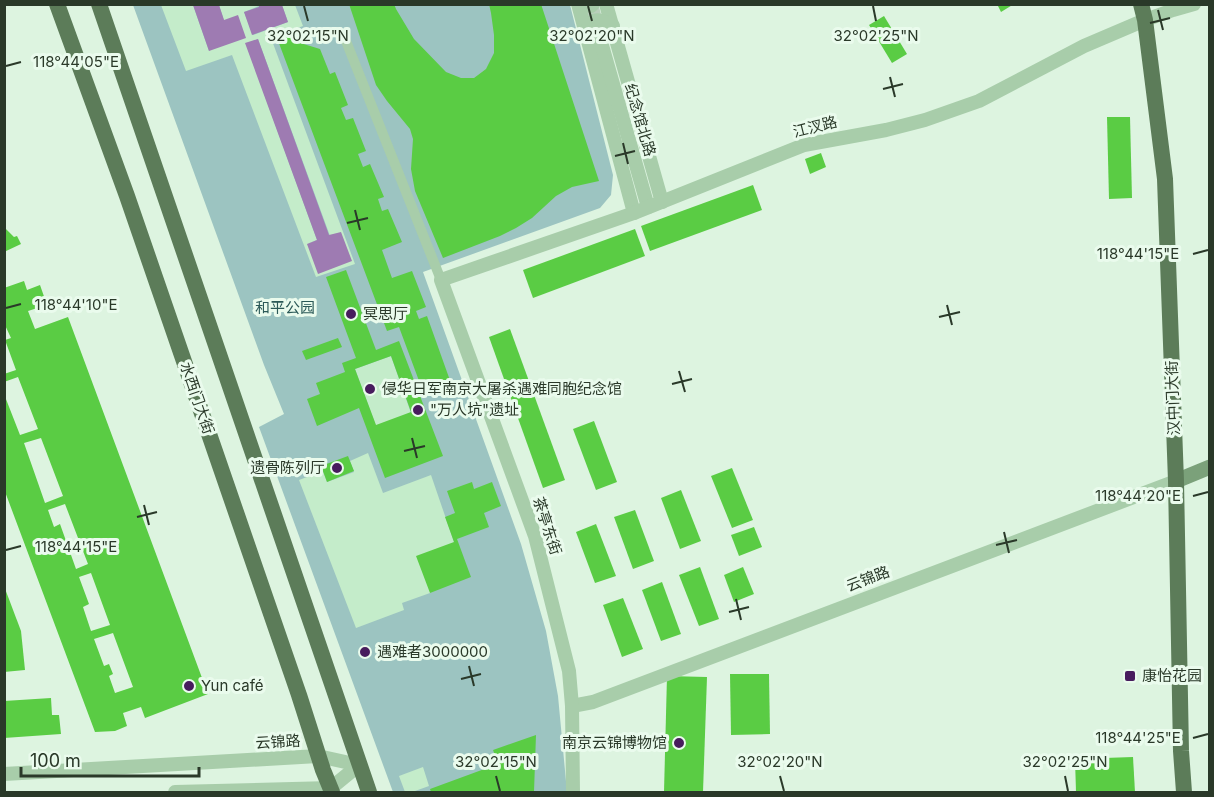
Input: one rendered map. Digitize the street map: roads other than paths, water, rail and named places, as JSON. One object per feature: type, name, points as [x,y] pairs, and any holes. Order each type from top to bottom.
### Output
[{"type":"main road","name":"水西门大街","points":[[57,4],[127,196],[331,790]]},
{"type":"main road","points":[[99,4],[369,792]]},
{"type":"main road","name":"汉中门大街","points":[[1143,12],[1165,179],[1184,792]]},
{"type":"main road","points":[[1176,481],[1209,467]]},
{"type":"street","points":[[593,4],[583,6],[580,4],[586,36],[634,213]]},
{"type":"street","points":[[606,4],[662,202]]},
{"type":"street","name":"江汊路","points":[[441,280],[634,213],[804,145],[886,130],[925,120],[979,101],[1143,12],[1194,4]]},
{"type":"street","points":[[586,36],[591,23],[597,20],[603,20],[613,26]]},
{"type":"street","points":[[344,36],[441,280]]},
{"type":"street","name":"纪念馆北路","points":[[601,42],[648,207]]},
{"type":"street","name":"茶亭东街","points":[[441,280],[536,536],[568,671],[572,706],[573,792]]},
{"type":"street","name":"云锦路","points":[[572,706],[593,702],[1176,481]]},
{"type":"street","name":"云锦路","points":[[4,774],[318,756],[359,765]]},
{"type":"street","points":[[175,792],[331,790],[359,765]]},
{"type":"tunnel","points":[[591,4],[601,42]]},
{"type":"place","name":"冥思厅","points":[[351,314]]},
{"type":"place","name":"侵华日军南京大屠杀遇难同胞纪念馆","points":[[370,389]]},
{"type":"place","name":"\"万人坑\"遗址","points":[[418,410]]},
{"type":"place","name":"遗骨陈列厅","points":[[337,468]]},
{"type":"place","name":"遇难者3000000","points":[[365,652]]},
{"type":"place","name":"康怡花园","points":[[1130,676]]},
{"type":"place","name":"Yun café","points":[[189,686]]},
{"type":"place","name":"南京云锦博物馆","points":[[679,743]]},
{"type":"park label","name":"和平公园","points":[[285,308]]}]
